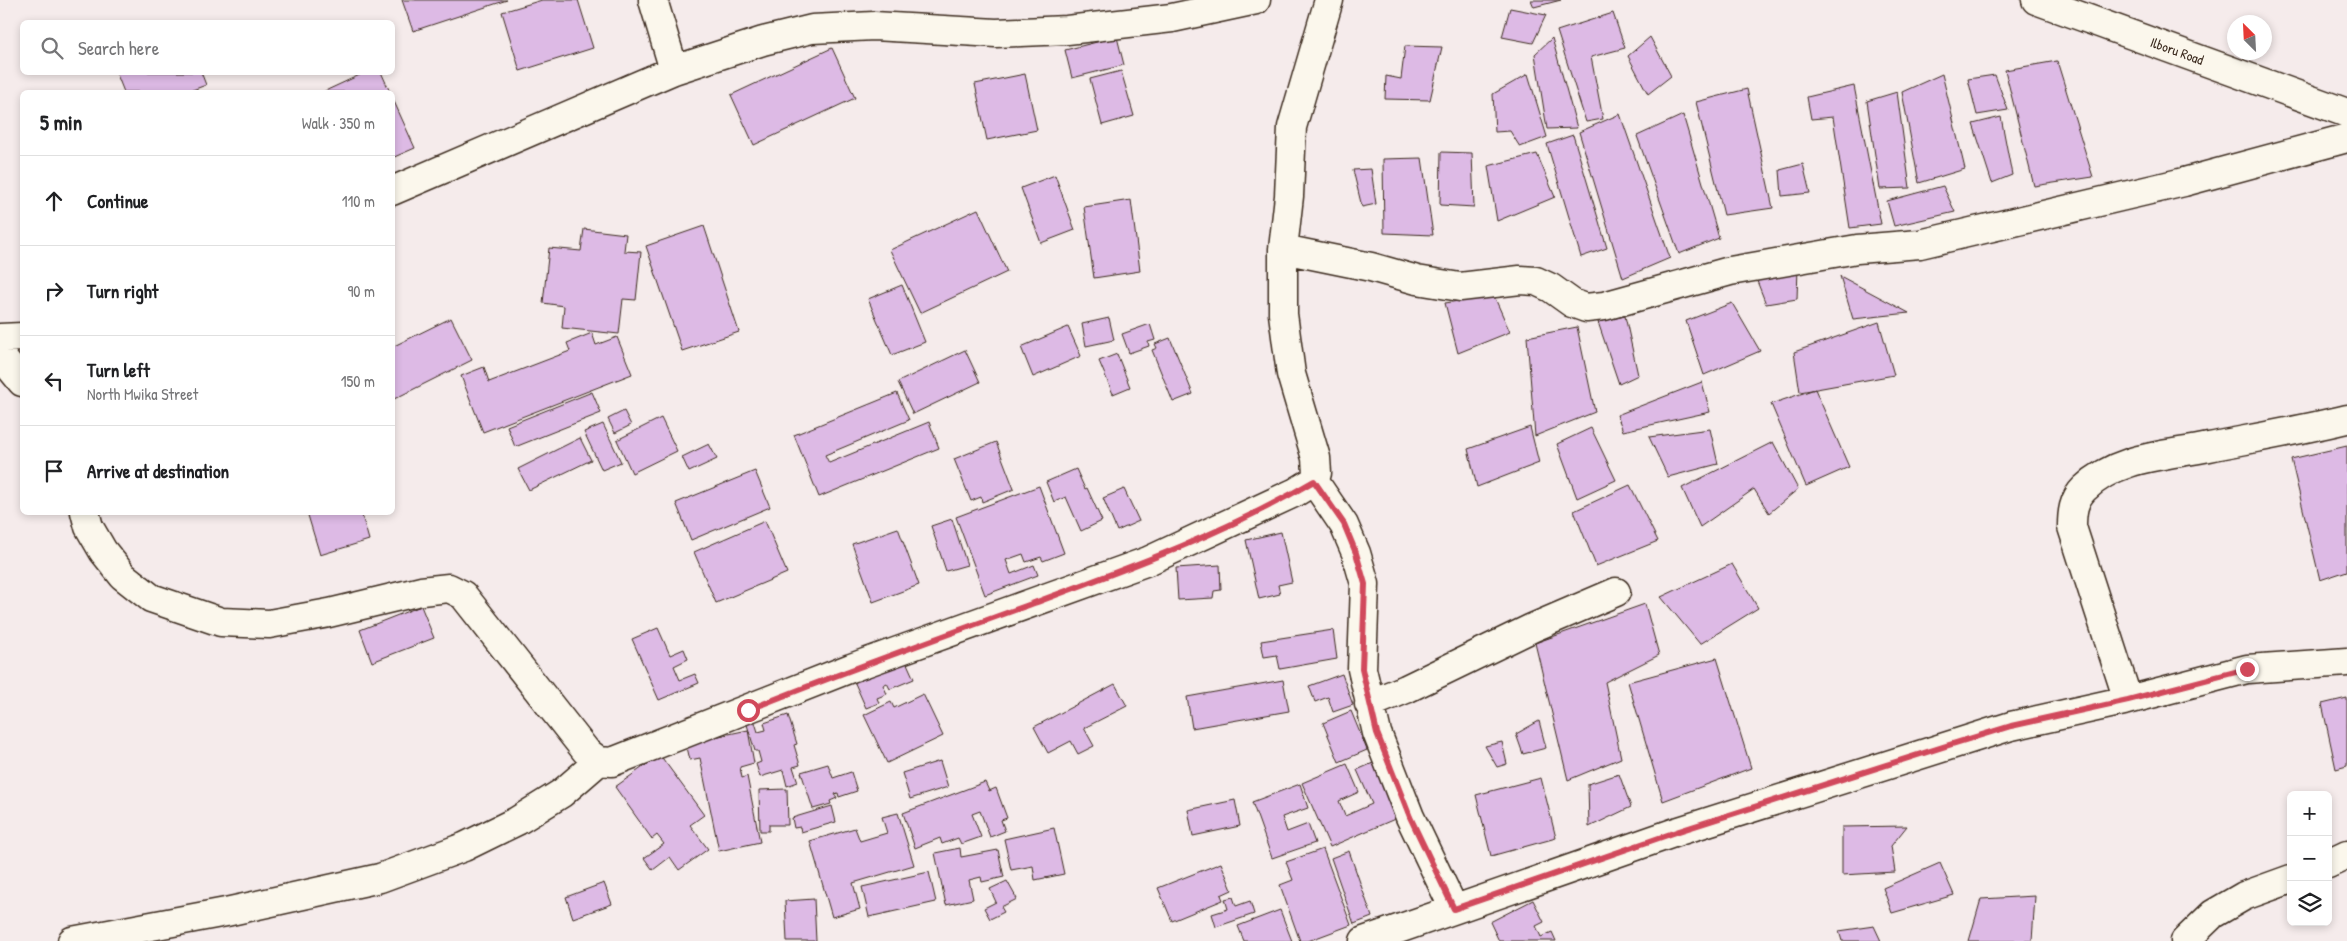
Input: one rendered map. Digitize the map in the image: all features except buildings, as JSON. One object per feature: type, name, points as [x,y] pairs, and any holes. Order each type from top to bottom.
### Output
[{"type":"street","points":[[653,0],[674,70]]},
{"type":"street","points":[[395,190],[674,70],[764,41],[812,29],[874,26],[996,33],[1067,30],[1172,18],[1256,0]]},
{"type":"street","points":[[86,515],[89,527],[103,551],[123,576],[151,598],[221,622],[269,624],[328,614],[421,590],[449,588],[463,595],[586,751],[600,761],[612,762],[851,668],[1148,561],[1255,512],[1314,481],[1317,473],[1316,458],[1291,374],[1283,314],[1283,249],[1289,196],[1292,127],[1329,0]]},
{"type":"street","name":"Ilboru Road","points":[[2036,0],[2347,113]]},
{"type":"street","points":[[1283,249],[1370,267],[1418,280],[1460,287],[1520,280],[1536,281],[1551,288],[1572,303],[1586,308],[1604,306],[1730,270],[1857,249],[1920,244],[2184,182],[2347,138]]},
{"type":"street","points":[[0,338],[20,337]]},
{"type":"street","points":[[0,355],[20,380]]},
{"type":"street","points":[[2128,700],[2072,528],[2073,506],[2083,490],[2098,477],[2139,460],[2165,453],[2203,448],[2347,419]]},
{"type":"street","points":[[1314,481],[1344,524],[1356,553],[1365,584],[1362,669],[1377,733],[1392,774],[1454,909]]},
{"type":"street","points":[[1369,704],[1406,689],[1532,628],[1616,592]]},
{"type":"street","points":[[1364,941],[1679,831],[1847,776],[2011,726],[2128,700],[2247,669],[2347,662]]},
{"type":"street","points":[[72,941],[226,912],[380,878],[464,847],[517,821],[562,792],[600,761]]},
{"type":"street","points":[[2332,862],[2347,855]]},
{"type":"street","points":[[2185,941],[2213,914],[2244,896],[2287,880]]},
{"type":"route","points":[[748,710],[851,668],[1148,561],[1255,512],[1314,481],[1344,524],[1356,553],[1365,584],[1362,669],[1377,733],[1410,817],[1454,909],[1679,831],[1847,776],[2011,726],[2128,700],[2247,669]]}]
